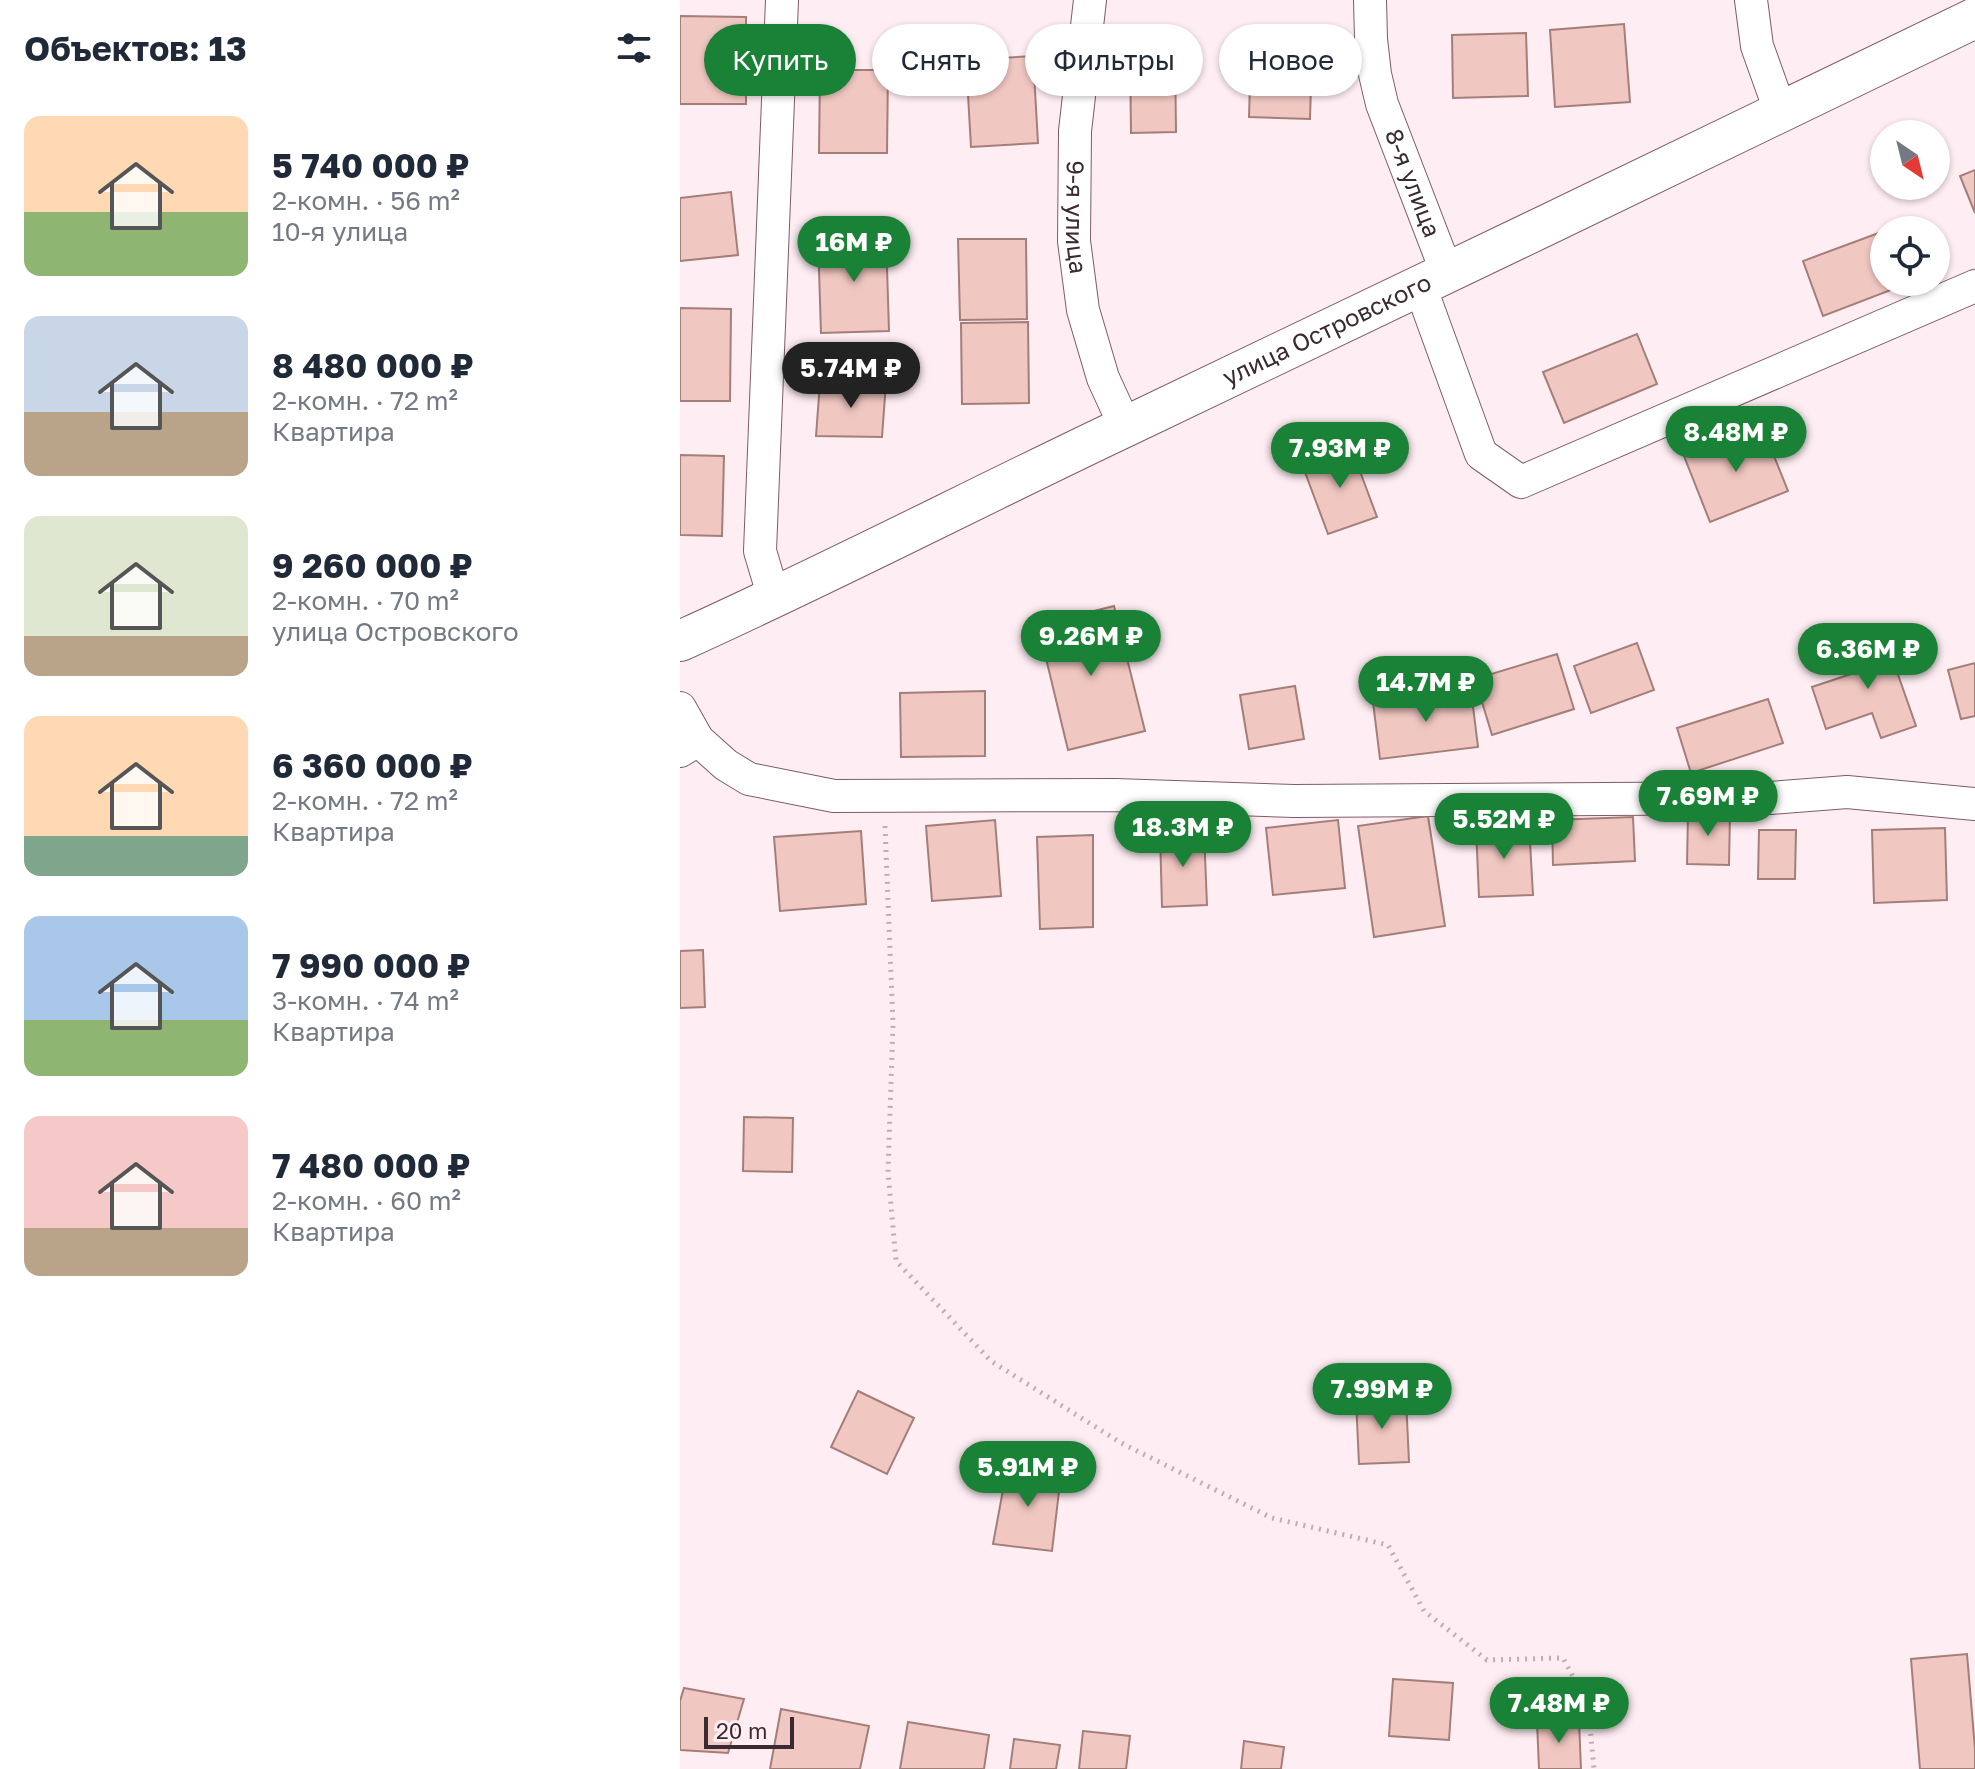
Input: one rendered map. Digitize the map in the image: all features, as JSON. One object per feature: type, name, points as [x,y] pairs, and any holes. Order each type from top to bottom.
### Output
[{"type":"street","points":[[774,598],[760,551],[782,0]]},
{"type":"street","name":"9-я улица","points":[[1090,0],[1075,131],[1074,241],[1083,310],[1103,378],[1125,426]]},
{"type":"street","name":"8-я улица","points":[[1370,0],[1372,51],[1382,104],[1481,454],[1521,482],[1975,286]]},
{"type":"street","points":[[1751,0],[1757,46],[1781,113]]},
{"type":"street","name":"улица Островского","points":[[680,641],[1975,18]]},
{"type":"street","points":[[680,708],[689,746],[749,779],[834,796],[1115,795],[1310,801],[1770,798],[1847,792],[1975,804]]},
{"type":"path","points":[[884,796],[893,1024],[888,1172],[896,1261],[991,1361],[1121,1443],[1272,1518],[1388,1545],[1424,1611],[1487,1660],[1563,1658],[1588,1705],[1594,1769]]},
{"type":"building","points":[[680,16],[746,17],[746,24],[704,24],[704,96],[746,96],[746,104],[680,104]]},
{"type":"building","points":[[1624,24],[1630,102],[1555,107],[1550,30]]},
{"type":"building","points":[[1526,33],[1528,96],[1453,98],[1452,35]]},
{"type":"building","points":[[1025,56],[1025,96],[1035,96],[1038,143],[971,147],[968,96],[1009,96],[1009,57]]},
{"type":"building","points":[[856,70],[872,70],[872,96],[888,96],[887,153],[819,153],[820,96],[856,96]]},
{"type":"building","points":[[1131,96],[1176,96],[1176,132],[1131,133]]},
{"type":"building","points":[[1250,96],[1311,96],[1310,119],[1249,117]]},
{"type":"building","points":[[1975,170],[1975,213],[1960,176]]},
{"type":"building","points":[[731,192],[738,255],[680,261],[680,198]]},
{"type":"building","points":[[886,236],[889,331],[821,333],[818,238]]},
{"type":"building","points":[[1870,236],[1870,296],[1875,296],[1823,316],[1803,261]]},
{"type":"building","points":[[958,239],[1026,239],[1027,319],[960,320]]},
{"type":"building","points":[[680,308],[731,309],[730,401],[680,401]]},
{"type":"building","points":[[1028,322],[1029,403],[962,404],[961,323]]},
{"type":"building","points":[[1637,334],[1657,384],[1564,423],[1543,372]]},
{"type":"building","points":[[820,382],[886,383],[882,437],[816,436]]},
{"type":"building","points":[[1762,426],[1788,491],[1710,522],[1684,456]]},
{"type":"building","points":[[1351,447],[1377,517],[1328,534],[1302,464]]},
{"type":"building","points":[[680,455],[724,456],[722,536],[680,535]]},
{"type":"building","points":[[1114,606],[1145,731],[1068,750],[1038,625]]},
{"type":"building","points":[[1882,629],[1916,726],[1881,738],[1872,713],[1826,729],[1812,687],[1866,669],[1856,639]]},
{"type":"building","points":[[1637,643],[1654,690],[1591,713],[1574,666]]},
{"type":"building","points":[[1557,654],[1574,709],[1492,735],[1475,679]]},
{"type":"building","points":[[1975,663],[1975,716],[1961,719],[1948,670]]},
{"type":"building","points":[[1295,686],[1304,739],[1249,749],[1240,695]]},
{"type":"building","points":[[1471,690],[1478,747],[1380,759],[1373,702]]},
{"type":"building","points":[[985,691],[985,756],[901,757],[900,693]]},
{"type":"building","points":[[1768,699],[1783,743],[1691,773],[1677,728]]},
{"type":"building","points":[[1688,812],[1730,813],[1729,865],[1687,864]]},
{"type":"building","points":[[1428,816],[1445,926],[1374,937],[1358,826]]},
{"type":"building","points":[[1633,817],[1635,861],[1553,865],[1552,820]]},
{"type":"building","points":[[995,820],[1001,896],[932,901],[926,826]]},
{"type":"building","points":[[1338,820],[1345,888],[1273,895],[1266,828]]},
{"type":"building","points":[[1529,825],[1533,895],[1479,897],[1476,828]]},
{"type":"building","points":[[1945,828],[1947,900],[1874,903],[1872,830]]},
{"type":"building","points":[[1759,830],[1796,830],[1795,879],[1758,879]]},
{"type":"building","points":[[861,831],[866,904],[780,911],[774,837]]},
{"type":"building","points":[[1204,831],[1207,905],[1162,907],[1160,833]]},
{"type":"building","points":[[1093,835],[1093,927],[1040,929],[1037,837]]},
{"type":"building","points":[[703,950],[705,1007],[680,1008],[680,951]]},
{"type":"building","points":[[744,1117],[793,1118],[792,1172],[743,1171]]},
{"type":"building","points":[[858,1391],[914,1418],[887,1474],[831,1447]]},
{"type":"building","points":[[1406,1398],[1409,1462],[1359,1464],[1356,1400]]},
{"type":"building","points":[[1008,1463],[1061,1474],[1052,1551],[993,1544]]},
{"type":"building","points":[[1967,1654],[1975,1769],[1920,1769],[1911,1659]]},
{"type":"building","points":[[1393,1679],[1453,1683],[1449,1740],[1389,1736]]},
{"type":"building","points":[[684,1688],[744,1699],[728,1753],[680,1750],[680,1701]]},
{"type":"building","points":[[781,1709],[869,1726],[860,1769],[770,1769]]},
{"type":"building","points":[[1579,1721],[1581,1769],[1539,1769],[1537,1722]]},
{"type":"building","points":[[908,1722],[989,1735],[984,1769],[900,1769]]},
{"type":"building","points":[[1083,1731],[1130,1736],[1126,1769],[1079,1769]]},
{"type":"building","points":[[1014,1739],[1060,1745],[1056,1769],[1010,1769]]},
{"type":"building","points":[[1244,1741],[1284,1747],[1281,1769],[1241,1769]]}]
